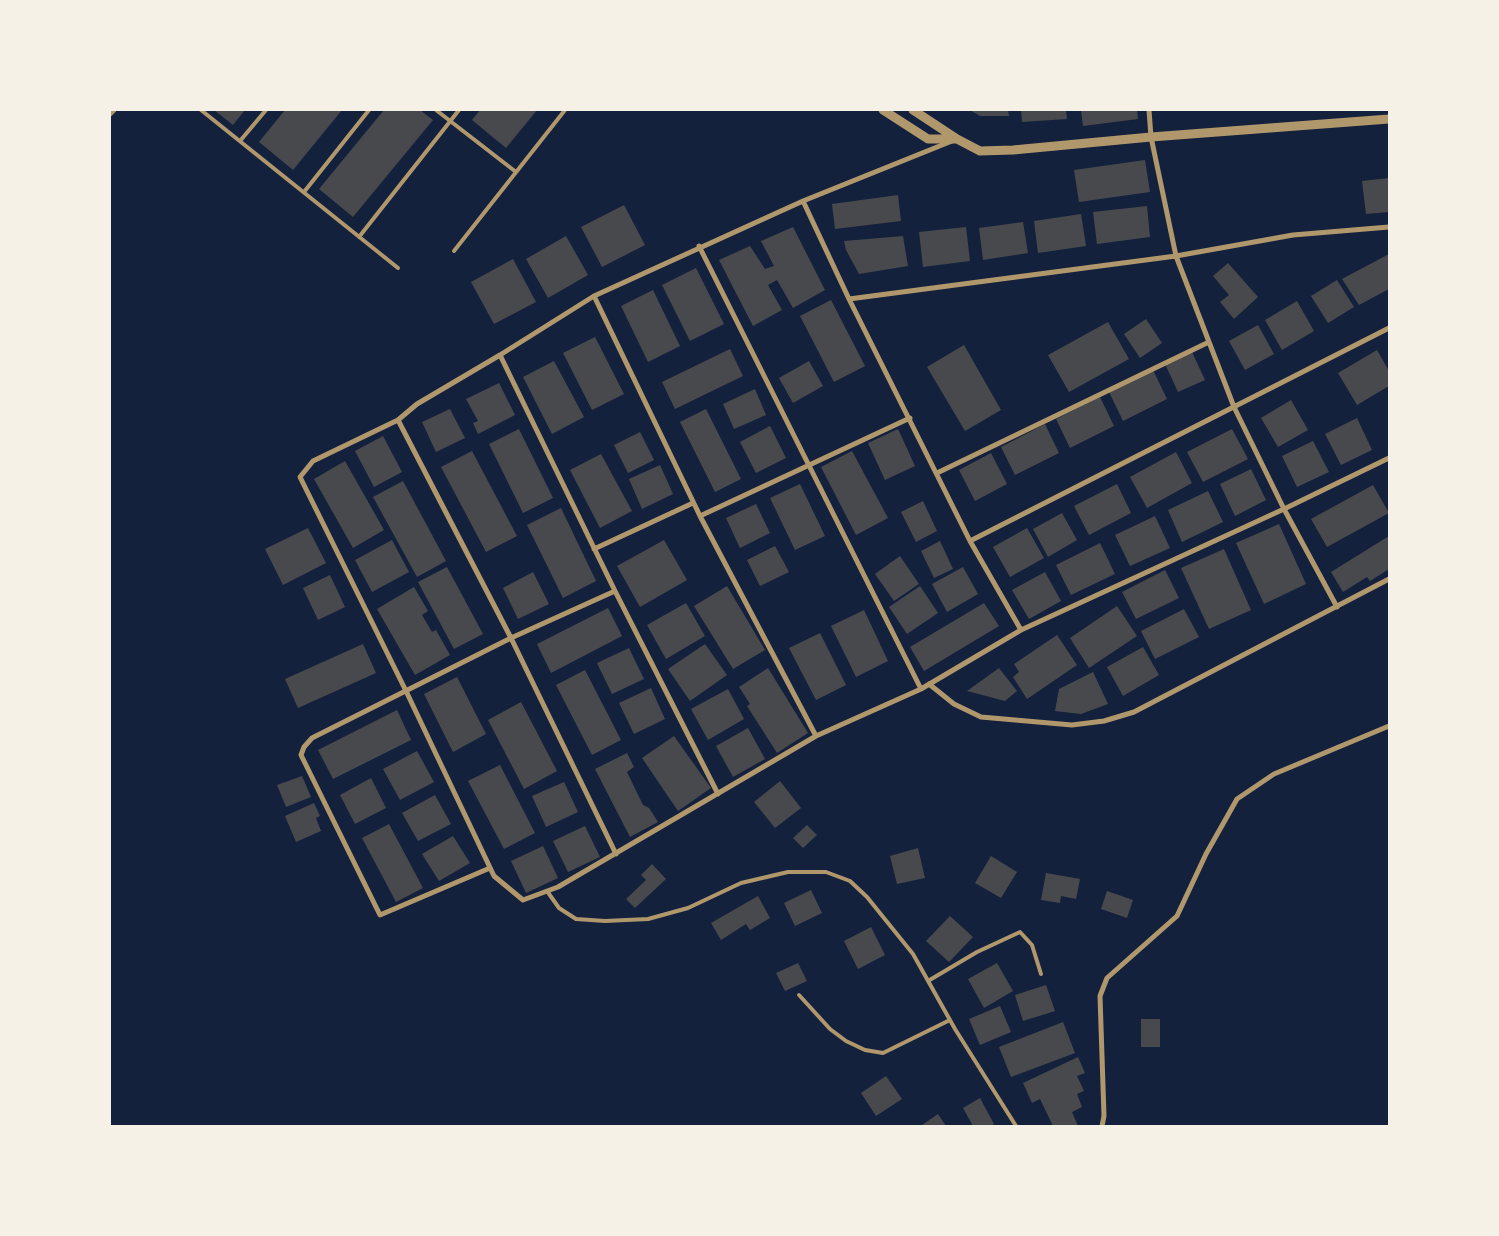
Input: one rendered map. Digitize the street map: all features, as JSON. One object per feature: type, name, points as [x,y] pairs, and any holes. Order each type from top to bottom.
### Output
[{"type":"street","points":[[110,114],[114,110]]},
{"type":"street","points":[[884,110],[928,139],[957,139]]},
{"type":"street","points":[[913,110],[957,139],[980,151],[1013,150],[1151,137],[1389,119]]},
{"type":"street","points":[[1149,110],[1151,137],[1176,256],[1234,407],[1284,509],[1337,607]]},
{"type":"street","points":[[957,139],[803,201],[699,246],[594,296],[417,404],[398,420],[313,461],[300,477],[406,691],[494,876],[523,900],[547,891],[616,854],[816,736],[921,689],[1021,630],[1284,509],[1389,458]]},
{"type":"street","points":[[803,201],[849,299],[970,541],[1021,630]]},
{"type":"street","points":[[849,299],[1176,256],[1293,235],[1389,227]]},
{"type":"street","points":[[699,246],[807,465],[921,689]]},
{"type":"street","points":[[594,296],[693,503],[816,736]]},
{"type":"street","points":[[970,541],[1389,328]]},
{"type":"street","points":[[937,473],[1209,342]]},
{"type":"street","points":[[500,355],[594,549],[718,794]]},
{"type":"street","points":[[700,516],[910,418]]},
{"type":"street","points":[[398,420],[511,638],[616,854]]},
{"type":"street","points":[[594,549],[693,503]]},
{"type":"street","points":[[929,684],[954,704],[981,716],[1072,725],[1104,721],[1134,712],[1389,578]]},
{"type":"street","points":[[490,868],[380,915],[301,755],[304,747],[312,738],[511,638],[615,591]]},
{"type":"street","points":[[1102,1126],[1104,1116],[1100,996],[1107,978],[1177,916],[1206,854],[1237,799],[1274,774],[1389,726]]},
{"type":"lane","points":[[201,110],[398,268]]},
{"type":"lane","points":[[240,141],[266,110]]},
{"type":"lane","points":[[304,192],[369,110]]},
{"type":"lane","points":[[436,110],[516,172]]},
{"type":"lane","points":[[359,237],[459,110]]},
{"type":"lane","points":[[454,250],[565,110]]},
{"type":"lane","points":[[547,891],[559,908],[576,918],[605,921],[639,919],[688,908],[741,883],[788,872],[826,872],[850,881],[867,897],[913,954],[950,1020],[1016,1126]]},
{"type":"lane","points":[[928,981],[977,952],[1020,932],[1032,945],[1040,974]]},
{"type":"lane","points":[[799,995],[830,1029],[846,1041],[865,1050],[883,1052],[950,1020]]},
{"type":"building","points":[[214,110],[245,110],[233,125]]},
{"type":"building","points":[[285,110],[342,110],[293,170],[259,142]]},
{"type":"building","points":[[384,110],[420,110],[433,120],[353,217],[319,189]]},
{"type":"building","points":[[480,110],[537,110],[506,148],[472,120]]},
{"type":"building","points":[[970,110],[1008,110],[1009,116],[980,116]]},
{"type":"building","points":[[1021,110],[1066,110],[1067,119],[1022,122]]},
{"type":"building","points":[[1081,110],[1137,110],[1138,119],[1083,126]]},
{"type":"building","points":[[1145,160],[1150,192],[1079,202],[1074,170]]},
{"type":"building","points":[[1389,178],[1389,212],[1366,214],[1362,181]]},
{"type":"building","points":[[898,195],[901,221],[835,229],[832,204]]},
{"type":"building","points":[[624,205],[645,245],[602,267],[581,227]]},
{"type":"building","points":[[1147,206],[1150,237],[1097,244],[1093,212]]},
{"type":"building","points":[[1081,214],[1086,246],[1038,253],[1034,221]]},
{"type":"building","points":[[1023,222],[1028,253],[983,260],[979,228]]},
{"type":"building","points":[[793,227],[825,290],[793,308],[777,280],[768,285],[782,310],[753,326],[719,260],[750,246],[765,269],[774,266],[761,241]]},
{"type":"building","points":[[966,227],[970,261],[923,267],[919,232]]},
{"type":"building","points":[[566,236],[588,275],[548,298],[526,259]]},
{"type":"building","points":[[903,236],[908,266],[859,274],[846,250],[844,241]]},
{"type":"building","points":[[1389,254],[1389,289],[1359,305],[1342,279]]},
{"type":"building","points":[[513,259],[536,302],[494,324],[471,282]]},
{"type":"building","points":[[1228,263],[1258,297],[1234,319],[1220,302],[1229,295],[1213,276]]},
{"type":"building","points":[[696,268],[724,324],[690,341],[662,285]]},
{"type":"building","points":[[1337,280],[1354,307],[1328,323],[1311,296]]},
{"type":"building","points":[[653,290],[680,346],[648,362],[621,306]]},
{"type":"building","points":[[831,300],[865,366],[834,382],[800,316]]},
{"type":"building","points":[[1297,301],[1314,331],[1282,350],[1265,320]]},
{"type":"building","points":[[1146,319],[1162,343],[1140,358],[1124,334]]},
{"type":"building","points":[[1108,322],[1129,359],[1069,392],[1048,355]]},
{"type":"building","points":[[1258,325],[1274,354],[1245,370],[1229,341]]},
{"type":"building","points":[[595,337],[624,394],[592,410],[563,353]]},
{"type":"building","points":[[964,345],[1001,410],[965,431],[927,367]]},
{"type":"building","points":[[730,349],[743,376],[675,409],[662,382]]},
{"type":"building","points":[[1377,350],[1389,371],[1389,386],[1357,405],[1338,373]]},
{"type":"building","points":[[1192,352],[1205,380],[1178,392],[1165,364]]},
{"type":"building","points":[[554,361],[584,417],[552,434],[523,377]]},
{"type":"building","points":[[809,361],[823,386],[793,403],[779,378]]},
{"type":"building","points":[[1153,370],[1167,399],[1123,421],[1109,392]]},
{"type":"building","points":[[499,383],[515,415],[478,434],[473,423],[478,421],[466,399]]},
{"type":"building","points":[[755,389],[766,415],[734,429],[723,404]]},
{"type":"building","points":[[1100,397],[1114,426],[1070,448],[1056,419]]},
{"type":"building","points":[[1291,400],[1308,430],[1278,447],[1261,418]]},
{"type":"building","points":[[450,409],[465,438],[436,452],[422,422]]},
{"type":"building","points":[[706,409],[741,479],[715,492],[680,422]]},
{"type":"building","points":[[1357,418],[1372,450],[1341,465],[1325,434]]},
{"type":"building","points":[[1045,424],[1059,453],[1015,475],[1001,447]]},
{"type":"building","points":[[770,426],[786,458],[756,473],[740,442]]},
{"type":"building","points":[[519,429],[553,498],[523,513],[489,444]]},
{"type":"building","points":[[898,429],[915,466],[885,480],[868,443]]},
{"type":"building","points":[[1232,429],[1248,459],[1203,482],[1187,452]]},
{"type":"building","points":[[640,432],[654,460],[628,473],[614,445]]},
{"type":"building","points":[[383,436],[402,472],[374,487],[355,451]]},
{"type":"building","points":[[1313,441],[1329,472],[1297,487],[1282,456]]},
{"type":"building","points":[[472,451],[517,536],[486,552],[441,467]]},
{"type":"building","points":[[852,451],[888,518],[856,535],[821,467]]},
{"type":"building","points":[[1176,452],[1192,483],[1147,508],[1130,477]]},
{"type":"building","points":[[991,453],[1007,484],[975,501],[959,470]]},
{"type":"building","points":[[601,454],[632,511],[600,528],[570,470]]},
{"type":"building","points":[[345,461],[384,530],[353,548],[314,479]]},
{"type":"building","points":[[660,465],[673,494],[642,509],[629,479]]},
{"type":"building","points":[[1251,469],[1266,500],[1235,516],[1220,484]]},
{"type":"building","points":[[403,481],[446,561],[417,577],[373,497]]},
{"type":"building","points":[[800,484],[825,536],[795,550],[770,498]]},
{"type":"building","points":[[1117,484],[1131,513],[1089,535],[1074,506]]},
{"type":"building","points":[[1373,485],[1389,513],[1327,547],[1311,519]]},
{"type":"building","points":[[1208,491],[1223,522],[1182,542],[1168,510]]},
{"type":"building","points":[[923,501],[937,531],[916,542],[901,512]]},
{"type":"building","points":[[756,504],[770,533],[740,548],[726,518]]},
{"type":"building","points":[[561,508],[596,581],[563,598],[527,525]]},
{"type":"building","points":[[1062,513],[1077,540],[1048,557],[1033,529]]},
{"type":"building","points":[[1155,516],[1170,548],[1130,566],[1115,535]]},
{"type":"building","points":[[1279,524],[1306,584],[1264,604],[1236,543]]},
{"type":"building","points":[[308,528],[326,563],[283,585],[265,549]]},
{"type":"building","points":[[1027,528],[1044,558],[1010,577],[993,547]]},
{"type":"building","points":[[1389,536],[1389,569],[1370,581],[1367,577],[1343,592],[1331,572]]},
{"type":"building","points":[[392,540],[409,572],[372,592],[355,560]]},
{"type":"building","points":[[664,540],[687,580],[640,607],[617,566]]},
{"type":"building","points":[[940,541],[953,569],[934,578],[921,551]]},
{"type":"building","points":[[1100,543],[1115,574],[1071,595],[1056,565]]},
{"type":"building","points":[[775,546],[789,572],[760,586],[747,560]]},
{"type":"building","points":[[1224,549],[1251,610],[1209,629],[1181,568]]},
{"type":"building","points":[[900,556],[919,584],[894,601],[875,574]]},
{"type":"building","points":[[447,567],[483,634],[454,649],[418,582]]},
{"type":"building","points":[[963,567],[978,594],[947,612],[932,584]]},
{"type":"building","points":[[1165,570],[1179,598],[1136,619],[1122,592]]},
{"type":"building","points":[[533,572],[549,604],[518,619],[503,588]]},
{"type":"building","points":[[1045,572],[1061,601],[1029,619],[1012,590]]},
{"type":"building","points":[[330,575],[345,607],[318,620],[303,588]]},
{"type":"building","points":[[727,586],[765,650],[733,669],[694,606]]},
{"type":"building","points":[[920,586],[938,613],[907,634],[889,607]]},
{"type":"building","points":[[414,587],[428,611],[422,615],[432,632],[436,630],[450,655],[415,675],[377,609]]},
{"type":"building","points":[[686,603],[705,636],[666,659],[647,625]]},
{"type":"building","points":[[984,603],[999,626],[924,671],[910,647]]},
{"type":"building","points":[[1117,606],[1137,636],[1089,668],[1070,638]]},
{"type":"building","points":[[608,608],[622,636],[551,673],[537,644]]},
{"type":"building","points":[[1184,609],[1199,637],[1155,659],[1141,631]]},
{"type":"building","points":[[864,610],[888,661],[856,677],[831,626]]},
{"type":"building","points":[[820,633],[846,685],[816,700],[789,648]]},
{"type":"building","points":[[1057,635],[1077,665],[1027,699],[1013,677],[1019,672],[1014,664]]},
{"type":"building","points":[[363,644],[376,673],[298,708],[285,679]]},
{"type":"building","points":[[705,644],[727,675],[690,701],[668,669]]},
{"type":"building","points":[[1143,647],[1159,675],[1123,696],[1107,667]]},
{"type":"building","points":[[629,648],[644,679],[612,694],[597,663]]},
{"type":"building","points":[[768,668],[808,733],[777,753],[747,706],[750,704],[739,687]]},
{"type":"building","points":[[999,668],[1017,691],[1005,701],[967,691]]},
{"type":"building","points":[[585,670],[621,740],[592,755],[556,685]]},
{"type":"building","points":[[1093,672],[1108,704],[1081,714],[1055,711],[1059,689]]},
{"type":"building","points":[[457,677],[486,734],[453,752],[424,694]]},
{"type":"building","points":[[651,688],[665,719],[634,734],[619,703]]},
{"type":"building","points":[[728,689],[744,719],[708,740],[691,709]]},
{"type":"building","points":[[521,702],[557,771],[524,789],[488,720]]},
{"type":"building","points":[[397,710],[411,740],[333,779],[318,750]]},
{"type":"building","points":[[748,728],[765,759],[733,777],[716,746]]},
{"type":"building","points":[[674,736],[711,788],[678,811],[642,758]]},
{"type":"building","points":[[417,751],[434,782],[400,800],[383,769]]},
{"type":"building","points":[[627,753],[634,767],[627,772],[643,805],[649,808],[658,822],[630,837],[595,769]]},
{"type":"building","points":[[500,765],[535,833],[504,849],[468,781]]},
{"type":"building","points":[[302,776],[311,797],[286,807],[277,785]]},
{"type":"building","points":[[371,778],[386,808],[355,824],[340,795]]},
{"type":"building","points":[[780,781],[801,808],[775,828],[754,802]]},
{"type":"building","points":[[564,782],[578,812],[546,827],[532,796]]},
{"type":"building","points":[[435,795],[451,824],[418,841],[402,813]]},
{"type":"building","points":[[314,803],[320,816],[316,818],[321,831],[296,842],[285,816]]},
{"type":"building","points":[[389,824],[423,888],[396,902],[362,838]]},
{"type":"building","points":[[807,825],[817,835],[803,848],[793,838]]},
{"type":"building","points":[[585,826],[600,857],[568,872],[553,841]]},
{"type":"building","points":[[453,836],[470,863],[439,881],[422,854]]},
{"type":"building","points":[[543,846],[558,878],[526,893],[511,861]]},
{"type":"building","points":[[918,848],[925,878],[897,884],[890,856]]},
{"type":"building","points":[[991,856],[1017,872],[1001,898],[975,883]]},
{"type":"building","points":[[652,864],[666,879],[635,908],[626,899],[646,880],[641,875]]},
{"type":"building","points":[[1046,873],[1080,879],[1076,899],[1061,896],[1060,903],[1041,900]]},
{"type":"building","points":[[811,890],[822,913],[795,926],[784,903]]},
{"type":"building","points":[[1107,891],[1133,900],[1127,918],[1101,909]]},
{"type":"building","points":[[758,896],[770,918],[750,930],[746,924],[721,940],[711,923]]},
{"type":"building","points":[[950,916],[973,937],[949,962],[926,941]]},
{"type":"building","points":[[871,927],[885,955],[858,969],[844,941]]},
{"type":"building","points":[[798,963],[807,981],[785,991],[776,973]]},
{"type":"building","points":[[997,963],[1013,991],[984,1008],[968,979]]},
{"type":"building","points":[[1046,985],[1055,1011],[1023,1021],[1015,995]]},
{"type":"building","points":[[1000,1006],[1011,1032],[980,1045],[969,1019]]},
{"type":"building","points":[[1141,1019],[1160,1019],[1160,1047],[1141,1047]]},
{"type":"building","points":[[1063,1022],[1075,1053],[1011,1077],[999,1047]]},
{"type":"building","points":[[1078,1057],[1085,1073],[1077,1076],[1084,1091],[1077,1094],[1082,1107],[1072,1112],[1078,1126],[1053,1126],[1040,1099],[1032,1103],[1023,1083]]},
{"type":"building","points":[[886,1076],[902,1099],[876,1116],[861,1093]]},
{"type":"building","points":[[980,1098],[994,1124],[991,1126],[973,1126],[963,1108]]},
{"type":"building","points":[[938,1114],[946,1126],[922,1126],[922,1125]]}]
